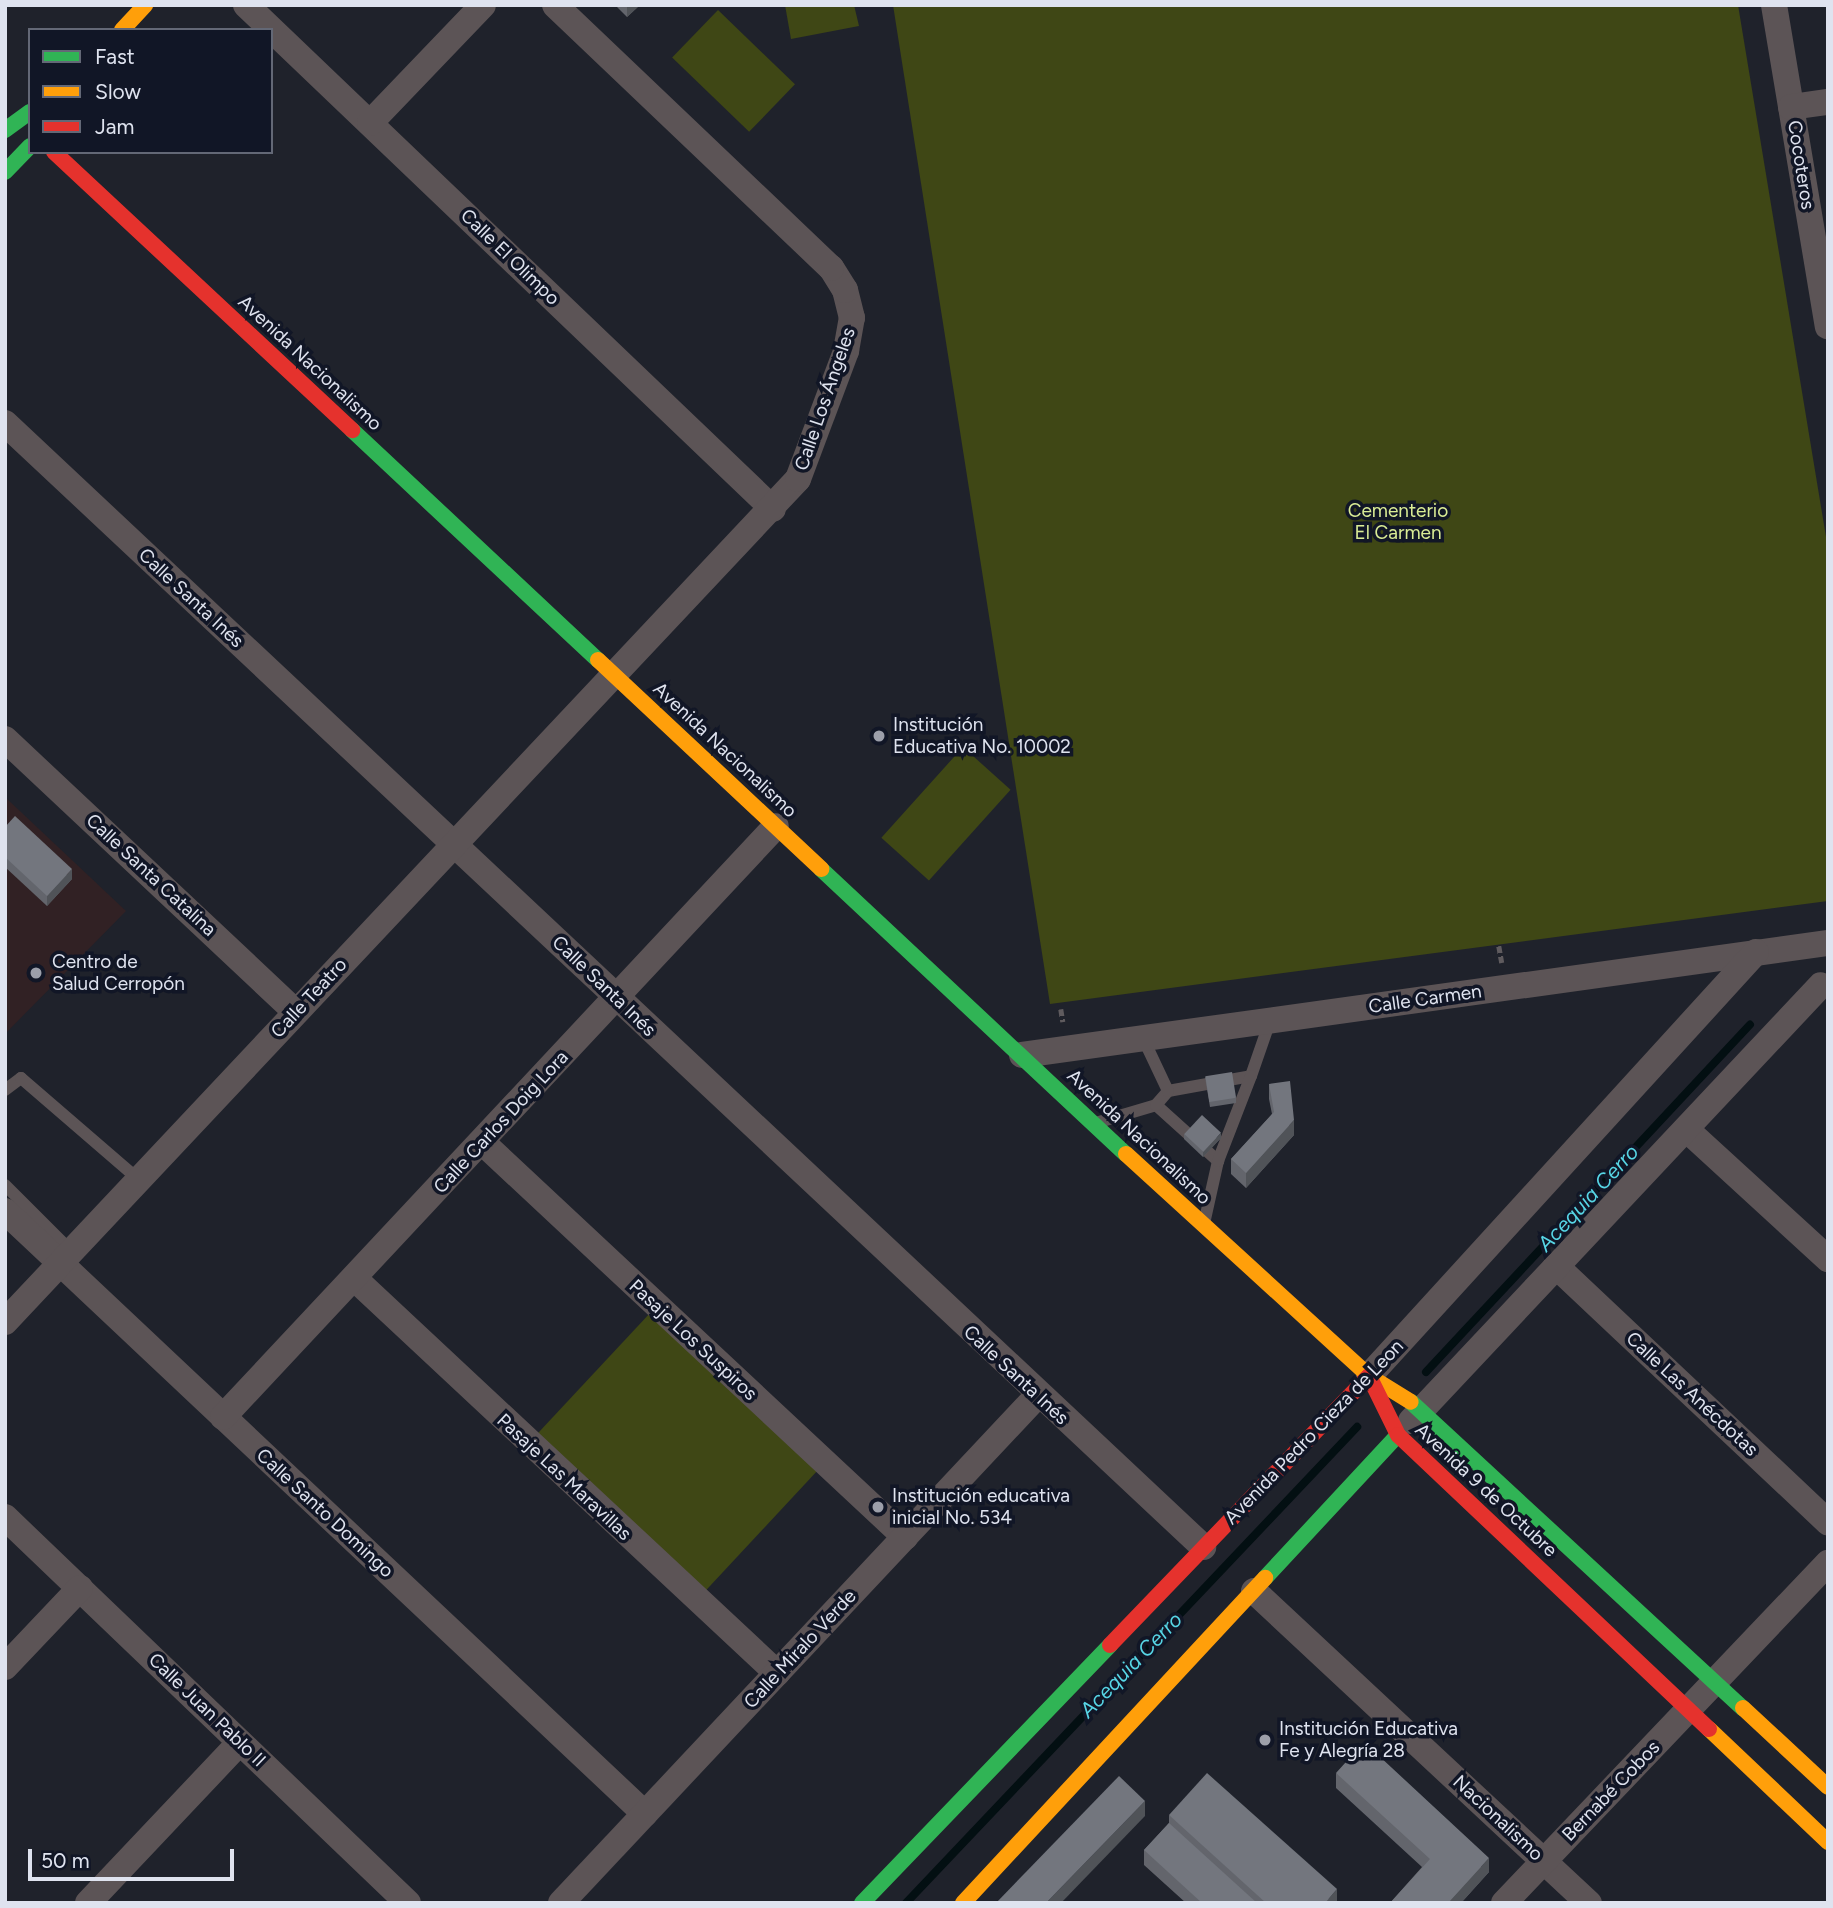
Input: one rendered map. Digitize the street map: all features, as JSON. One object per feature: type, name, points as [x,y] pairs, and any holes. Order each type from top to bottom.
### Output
[{"type":"street","points":[[124,28],[145,5]]},
{"type":"street","name":"Calle El Olimpo","points":[[246,5],[270,28]]},
{"type":"street","points":[[370,123],[484,5]]},
{"type":"street","name":"Calle Los Ángeles","points":[[555,5],[831,268],[845,290],[852,318],[846,351],[798,479],[773,509],[615,675]]},
{"type":"street","name":"Cocoteros","points":[[1774,5],[1828,326]]},
{"type":"street","name":"Calle El Olimpo","points":[[273,31],[773,509]]},
{"type":"street","points":[[1791,107],[1828,102]]},
{"type":"street","points":[[5,172],[28,148]]},
{"type":"street","name":"Avenida Nacionalismo","points":[[56,154],[1203,1226],[1369,1376]]},
{"type":"street","name":"Calle Santa Inés","points":[[5,423],[1203,1547]]},
{"type":"street","name":"Calle Teatro","points":[[5,1322],[64,1256],[615,675]]},
{"type":"street","name":"Calle Santa Catalina","points":[[5,739],[296,1012]]},
{"type":"street","name":"Calle Carlos Doig Lora","points":[[223,1417],[617,999],[776,826]]},
{"type":"street","name":"Calle Carmen","points":[[1022,1055],[1828,943]]},
{"type":"street","points":[[963,1903],[1556,1266],[1824,988],[1794,948]]},
{"type":"street","name":"Avenida Pedro Cieza de Leon","points":[[862,1903],[1369,1376],[1756,952]]},
{"type":"street","points":[[1686,1129],[1828,1259]]},
{"type":"street","name":"Pasaje Los Suspiros","points":[[482,1142],[905,1537]]},
{"type":"street","name":"Calle Santo Domingo","points":[[5,1211],[64,1256],[223,1417],[645,1814]]},
{"type":"street","name":"Calle Las Anécdotas","points":[[1556,1266],[1828,1522]]},
{"type":"street","name":"Pasaje Las Maravillas","points":[[354,1278],[777,1673]]},
{"type":"street","name":"Avenida 9 de Octubre","points":[[1369,1376],[1422,1409],[1828,1787]]},
{"type":"street","name":"Avenida 9 de Octubre","points":[[1369,1376],[1398,1435],[1828,1842]]},
{"type":"street","name":"Calle Miralo Verde","points":[[561,1903],[1038,1395]]},
{"type":"street","name":"Calle Juan Pablo II","points":[[5,1517],[408,1903]]},
{"type":"street","name":"Bernabé Cobos","points":[[1504,1903],[1828,1563]]},
{"type":"street","points":[[5,1667],[80,1588]]},
{"type":"street","name":"Nacionalismo","points":[[1254,1591],[1588,1903]]},
{"type":"street","points":[[88,1903],[240,1742]]},
{"type":"lane","points":[[1203,1226],[1218,1161],[1270,1020]]},
{"type":"lane","points":[[1143,1038],[1168,1091]]},
{"type":"lane","points":[[1094,1123],[1156,1105],[1168,1091],[1251,1076]]},
{"type":"lane","points":[[5,1090],[21,1078],[138,1179]]},
{"type":"lane","points":[[1156,1105],[1218,1161]]},
{"type":"lane","points":[[5,1185],[64,1256]]},
{"type":"shaded area","name":"Centro de Salud Cerropón","points":[[5,797],[126,911],[5,1034]]},
{"type":"green space","points":[[785,5],[854,5],[859,26],[791,39]]},
{"type":"green space","name":"Cementerio El Carmen","points":[[893,5],[1738,5],[1828,549],[1828,901],[1050,1004]]},
{"type":"green space","points":[[718,10],[795,84],[749,132],[672,57]]},
{"type":"green space","points":[[963,747],[1011,790],[929,880],[881,838]]},
{"type":"green space","points":[[651,1312],[819,1469],[705,1592],[536,1435]]},
{"type":"building","points":[[15,816],[72,869],[47,896],[5,857],[5,827]]},
{"type":"building","points":[[1232,1072],[1236,1098],[1209,1102],[1205,1076]]},
{"type":"building","points":[[1290,1081],[1294,1120],[1246,1173],[1231,1159],[1274,1112],[1269,1084]]},
{"type":"building","points":[[1202,1115],[1221,1133],[1203,1152],[1184,1134]]},
{"type":"building","points":[[1364,1742],[1489,1858],[1448,1903],[1390,1903],[1430,1859],[1336,1773]]},
{"type":"building","points":[[1207,1773],[1337,1889],[1325,1903],[1266,1903],[1169,1815]]},
{"type":"building","points":[[1119,1776],[1145,1801],[1046,1903],[996,1903]]},
{"type":"building","points":[[1169,1823],[1257,1903],[1202,1903],[1144,1850]]},
{"type":"waterway","name":"Acequia Cerro","points":[[1426,1372],[1750,1024]]},
{"type":"waterway","name":"Acequia Cerro","points":[[906,1903],[1357,1427]]},
{"type":"traffic: fast","points":[[5,130],[28,113]]},
{"type":"traffic: fast","points":[[5,172],[28,148]]},
{"type":"traffic: fast","points":[[352,430],[598,660]]},
{"type":"traffic: fast","points":[[821,869],[1126,1154]]},
{"type":"traffic: fast","points":[[1411,1402],[1743,1708]]},
{"type":"traffic: fast","points":[[1265,1578],[1398,1435]]},
{"type":"traffic: fast","points":[[862,1903],[1110,1645]]},
{"type":"traffic: slow","points":[[124,28],[145,5]]},
{"type":"traffic: slow","points":[[598,660],[821,869]]},
{"type":"traffic: slow","points":[[1126,1154],[1369,1376],[1411,1402]]},
{"type":"traffic: slow","points":[[963,1903],[1265,1578]]},
{"type":"traffic: slow","points":[[1743,1708],[1828,1787]]},
{"type":"traffic: slow","points":[[1709,1729],[1828,1842]]},
{"type":"traffic: jam","points":[[56,154],[352,430]]},
{"type":"traffic: jam","points":[[1369,1376],[1398,1435],[1709,1729]]},
{"type":"traffic: jam","points":[[1110,1645],[1369,1376]]},
{"type":"place","name":"Institución Educativa No. 10002","points":[[879,736]]},
{"type":"place","name":"Centro de Salud Cerropón","points":[[36,973]]},
{"type":"place","name":"Institución educativa inicial No. 534","points":[[878,1507]]},
{"type":"place","name":"Institución Educativa Fe y Alegría 28","points":[[1265,1740]]}]
